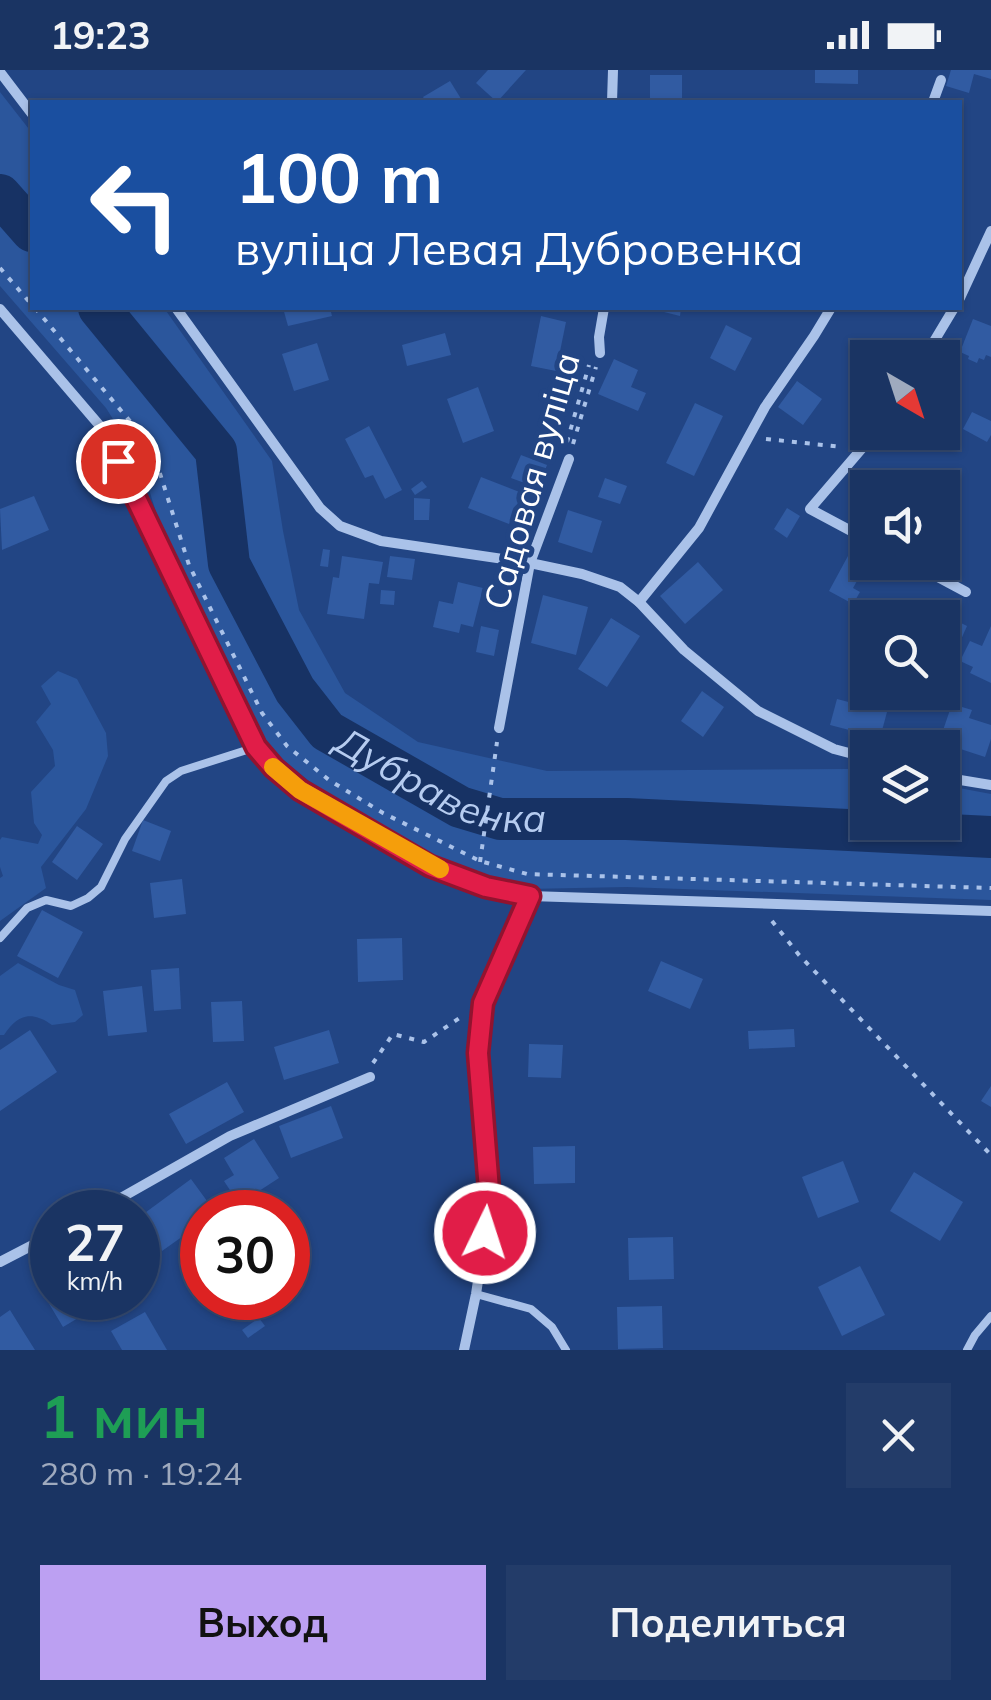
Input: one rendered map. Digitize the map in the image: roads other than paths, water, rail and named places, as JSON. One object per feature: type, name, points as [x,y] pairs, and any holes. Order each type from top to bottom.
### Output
[{"type":"street","points":[[612,100],[614,70]]},
{"type":"street","points":[[0,72],[30,111]]},
{"type":"street","points":[[934,100],[941,80]]},
{"type":"street","points":[[962,294],[991,231]]},
{"type":"street","points":[[0,309],[100,426],[256,747],[300,790],[430,866],[474,883],[530,896],[991,911]]},
{"type":"street","points":[[177,310],[320,508],[340,526],[381,541],[530,563],[620,587],[684,650],[758,711],[850,753]]},
{"type":"street","name":"Садовая вуліца","points":[[600,352],[604,310]]},
{"type":"street","points":[[639,602],[699,528],[765,406],[829,310]]},
{"type":"street","points":[[935,340],[953,310]]},
{"type":"street","points":[[850,530],[810,509],[861,450]]},
{"type":"street","name":"Садовая вуліца","points":[[499,728],[530,563],[566,465]]},
{"type":"street","points":[[944,580],[966,592]]},
{"type":"street","points":[[960,780],[991,784]]},
{"type":"street","points":[[464,1350],[490,1202],[478,1053],[483,1003],[530,896]]},
{"type":"street","points":[[135,1190],[230,1136],[370,1077]]},
{"type":"street","points":[[0,1262],[30,1246]]},
{"type":"lane","points":[[0,938],[27,908],[46,900],[71,906],[101,888],[124,839],[166,781],[181,771],[256,747]]},
{"type":"lane","points":[[476,1294],[531,1310],[552,1326],[566,1350]]},
{"type":"lane","points":[[967,1350],[991,1316]]},
{"type":"waterway","name":"Дубравенка","points":[[0,195],[30,229]]},
{"type":"waterway","name":"Дубравенка","points":[[101,310],[216,451],[229,564],[295,690],[327,731],[460,807],[500,819],[627,819],[991,837]]}]
